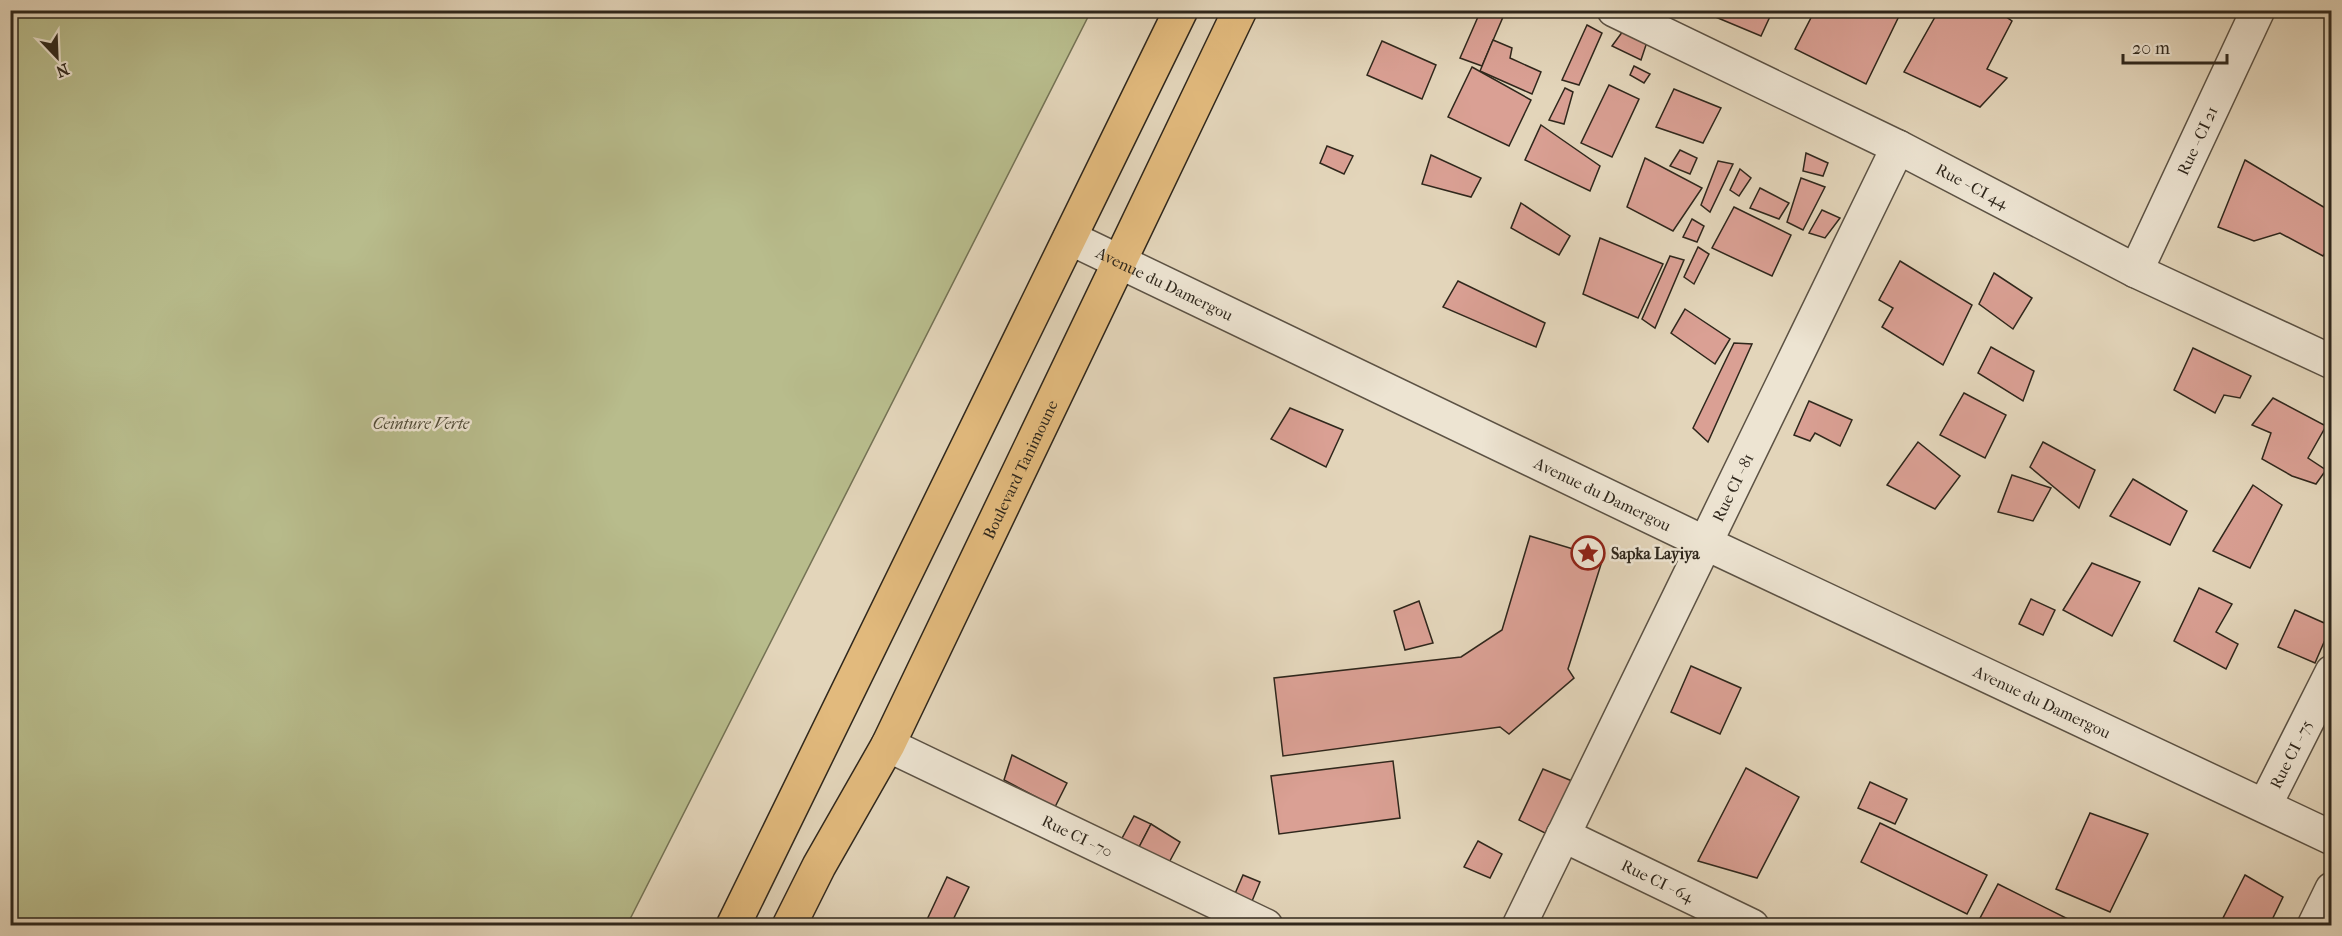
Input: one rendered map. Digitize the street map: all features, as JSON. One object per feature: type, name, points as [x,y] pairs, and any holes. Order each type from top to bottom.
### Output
[{"type":"main road","points":[[733,926],[1181,10]]},
{"type":"main road","name":"Boulevard Tanimoune","points":[[789,926],[819,866],[888,745],[1240,10]]},
{"type":"street","name":"Rue - CI 44","points":[[1614,10],[1898,147],[2136,271],[2331,362]]},
{"type":"street","name":"Rue - CI 21","points":[[2136,271],[2258,10]]},
{"type":"street","name":"Rue CI - 81","points":[[1519,926],[1898,147]]},
{"type":"street","name":"Avenue du Damergou","points":[[1070,238],[1705,543],[2331,838]]},
{"type":"street","name":"Rue CI - 75","points":[[2265,805],[2331,672]]},
{"type":"street","name":"Rue CI - 70","points":[[888,745],[1266,926]]},
{"type":"street","name":"Rue CI - 64","points":[[1563,835],[1752,926]]},
{"type":"street","points":[[2314,926],[2331,889]]},
{"type":"green space","name":"Ceinture Verte","points":[[10,11],[1091,11],[627,925],[11,925]]},
{"type":"building","points":[[1481,10],[1506,10],[1482,66],[1460,58]]},
{"type":"building","points":[[1707,10],[1773,10],[1761,36],[1706,13]]},
{"type":"building","points":[[1815,10],[1902,10],[1866,84],[1795,49]]},
{"type":"building","points":[[1939,10],[1996,10],[2012,21],[1987,69],[2007,78],[1980,107],[1904,72]]},
{"type":"building","points":[[2311,10],[2332,10],[2330,21]]},
{"type":"building","points":[[1587,25],[1602,33],[1579,85],[1562,80]]},
{"type":"building","points":[[1623,31],[1647,42],[1641,60],[1612,46]]},
{"type":"building","points":[[1493,40],[1512,48],[1510,58],[1541,72],[1532,94],[1480,71]]},
{"type":"building","points":[[1382,41],[1436,65],[1422,99],[1367,75]]},
{"type":"building","points":[[1634,66],[1650,74],[1644,83],[1630,75]]},
{"type":"building","points":[[1472,67],[1531,100],[1509,146],[1448,117]]},
{"type":"building","points":[[1609,85],[1639,99],[1612,157],[1581,143]]},
{"type":"building","points":[[1565,88],[1573,92],[1564,124],[1549,120]]},
{"type":"building","points":[[1674,89],[1721,108],[1703,143],[1656,127]]},
{"type":"building","points":[[1541,125],[1600,166],[1590,191],[1525,160]]},
{"type":"building","points":[[1327,146],[1353,156],[1344,174],[1320,163]]},
{"type":"building","points":[[1680,150],[1697,158],[1690,174],[1670,166]]},
{"type":"building","points":[[1806,153],[1828,163],[1823,176],[1803,171]]},
{"type":"building","points":[[1431,155],[1481,178],[1471,197],[1422,184]]},
{"type":"building","points":[[1645,158],[1702,188],[1673,231],[1627,207]]},
{"type":"building","points":[[2245,160],[2332,212],[2332,242],[2323,256],[2280,233],[2254,241],[2218,227]]},
{"type":"building","points":[[1718,161],[1733,164],[1710,212],[1701,205]]},
{"type":"building","points":[[1740,169],[1751,178],[1739,196],[1730,190]]},
{"type":"building","points":[[1801,178],[1825,187],[1803,230],[1787,222]]},
{"type":"building","points":[[1760,188],[1789,203],[1779,219],[1750,208]]},
{"type":"building","points":[[1521,203],[1570,236],[1559,255],[1511,228]]},
{"type":"building","points":[[1734,207],[1791,235],[1772,276],[1712,248]]},
{"type":"building","points":[[1822,210],[1840,218],[1825,238],[1809,233]]},
{"type":"building","points":[[1692,219],[1704,226],[1697,242],[1683,237]]},
{"type":"building","points":[[1600,238],[1663,264],[1638,318],[1583,294]]},
{"type":"building","points":[[1698,247],[1709,254],[1694,284],[1684,277]]},
{"type":"building","points":[[1670,256],[1684,260],[1655,328],[1642,319]]},
{"type":"building","points":[[1900,261],[1972,305],[1943,365],[1882,327],[1893,308],[1879,300]]},
{"type":"building","points":[[1994,273],[2032,298],[2013,329],[1979,304]]},
{"type":"building","points":[[1458,281],[1545,323],[1536,347],[1443,307]]},
{"type":"building","points":[[1685,309],[1730,339],[1715,364],[1671,333]]},
{"type":"building","points":[[1734,343],[1752,344],[1708,442],[1693,428]]},
{"type":"building","points":[[1991,347],[2034,371],[2023,401],[1978,373]]},
{"type":"building","points":[[2193,348],[2251,376],[2240,398],[2224,395],[2215,413],[2174,390]]},
{"type":"building","points":[[1964,393],[2006,415],[1985,458],[1940,435]]},
{"type":"building","points":[[2273,398],[2326,426],[2308,458],[2326,470],[2316,484],[2292,476],[2262,459],[2271,433],[2252,425]]},
{"type":"building","points":[[1809,401],[1852,420],[1840,446],[1815,433],[1810,441],[1794,435]]},
{"type":"building","points":[[1290,408],[1343,430],[1326,467],[1271,439]]},
{"type":"building","points":[[1918,442],[1960,476],[1935,509],[1887,485]]},
{"type":"building","points":[[2043,442],[2095,470],[2079,508],[2030,467]]},
{"type":"building","points":[[2012,475],[2051,488],[2033,521],[1998,512]]},
{"type":"building","points":[[2133,479],[2187,511],[2170,545],[2110,516]]},
{"type":"building","points":[[2253,485],[2282,505],[2250,568],[2213,551]]},
{"type":"building","points":[[1530,536],[1603,558],[1568,669],[1574,678],[1509,734],[1500,727],[1283,756],[1274,678],[1461,657],[1502,630]]},
{"type":"building","points":[[2092,563],[2140,582],[2112,636],[2063,610]]},
{"type":"building","points":[[2332,581],[2332,597],[2325,594]]},
{"type":"building","points":[[2199,588],[2232,604],[2216,632],[2238,644],[2226,669],[2174,641]]},
{"type":"building","points":[[2031,599],[2055,610],[2043,635],[2019,624]]},
{"type":"building","points":[[1419,601],[1433,643],[1405,650],[1394,611]]},
{"type":"building","points":[[2295,610],[2331,626],[2315,663],[2278,647]]},
{"type":"building","points":[[1691,666],[1741,688],[1720,734],[1671,712]]},
{"type":"building","points":[[1012,755],[1067,783],[1055,807],[1004,780]]},
{"type":"building","points":[[1393,761],[1400,818],[1279,834],[1271,776]]},
{"type":"building","points":[[1746,768],[1799,797],[1757,878],[1698,861]]},
{"type":"building","points":[[1543,769],[1572,781],[1547,834],[1519,820]]},
{"type":"building","points":[[1870,782],[1907,799],[1895,824],[1858,808]]},
{"type":"building","points":[[2090,813],[2148,834],[2110,912],[2056,889]]},
{"type":"building","points":[[1134,816],[1151,824],[1137,851],[1120,842]]},
{"type":"building","points":[[1880,823],[1987,875],[1967,914],[1861,862]]},
{"type":"building","points":[[1151,824],[1180,842],[1165,870],[1137,851]]},
{"type":"building","points":[[1478,841],[1502,854],[1490,878],[1464,867]]},
{"type":"building","points":[[1243,875],[1260,882],[1250,906],[1234,896]]},
{"type":"building","points":[[2245,875],[2283,897],[2269,926],[2238,926],[2223,918]]},
{"type":"building","points":[[947,877],[969,887],[950,926],[924,926]]},
{"type":"building","points":[[1998,884],[2080,926],[1985,926],[1978,922]]},
{"type":"place","name":"Sapka Layiya","points":[[1588,553]]}]
